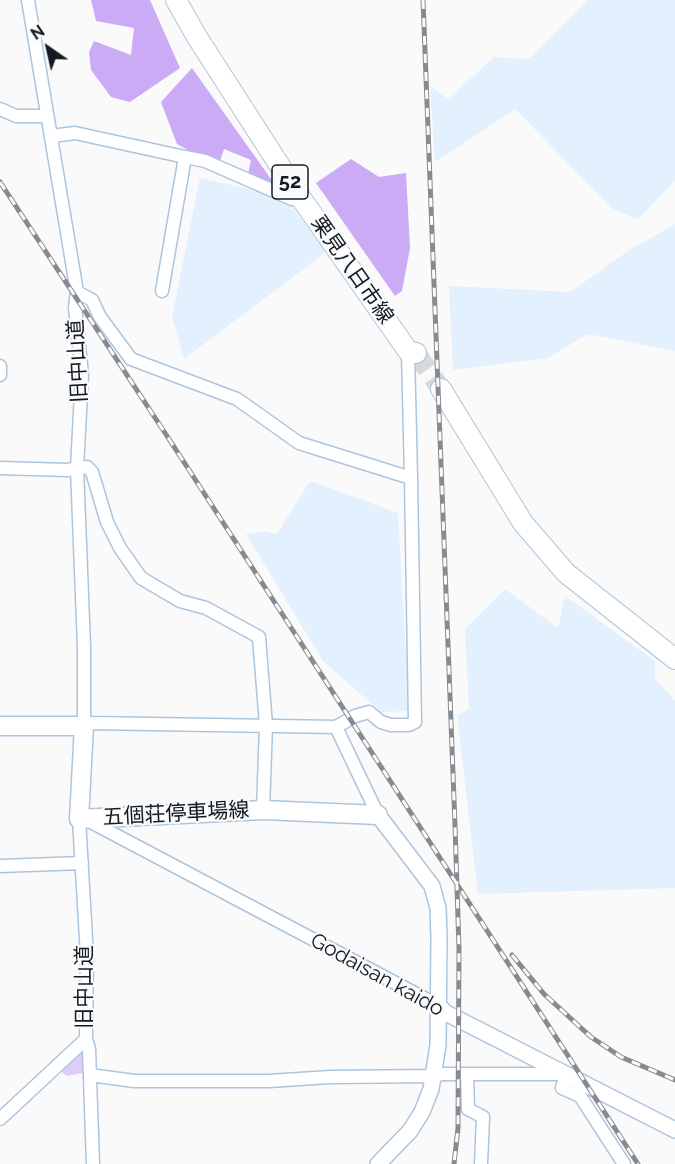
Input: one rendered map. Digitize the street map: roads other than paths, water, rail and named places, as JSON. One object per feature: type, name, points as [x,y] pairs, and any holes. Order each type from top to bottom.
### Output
[{"type":"main road","name":"栗見八日市線","points":[[176,0],[197,37],[300,197],[412,352]]},
{"type":"main road","points":[[441,389],[524,523],[566,573],[675,658]]},
{"type":"main road","points":[[0,726],[84,726]]},
{"type":"main road","name":"五個荘停車場線","points":[[84,726],[79,819],[263,810],[378,815]]},
{"type":"street","name":"旧中山道","points":[[28,0],[77,292],[75,307],[82,375],[77,468],[84,647],[84,726]]},
{"type":"street","points":[[0,110],[16,116],[47,116]]},
{"type":"street","points":[[52,136],[75,133],[205,161],[292,199],[300,197]]},
{"type":"street","points":[[162,291],[185,157]]},
{"type":"street","points":[[77,292],[92,300],[100,317],[131,359],[237,399],[299,443],[411,478]]},
{"type":"street","points":[[84,726],[90,723],[336,727],[364,712],[369,712],[381,722],[391,725],[409,725],[415,722],[411,478],[412,352]]},
{"type":"street","points":[[0,366],[0,375]]},
{"type":"street","points":[[0,468],[87,466],[92,472],[106,522],[120,548],[141,578],[180,601],[206,608],[259,637],[266,725],[263,810]]},
{"type":"street","points":[[336,727],[378,815],[432,886],[438,908],[439,1006],[434,1076],[422,1112],[410,1131],[378,1164]]},
{"type":"street","name":"旧中山道","points":[[0,1119],[86,1039],[87,956],[79,819]]},
{"type":"street","name":"Godaisan kaido","points":[[79,819],[91,822],[439,1006],[446,1013],[675,1130]]},
{"type":"street","points":[[0,866],[81,863]]},
{"type":"street","points":[[86,1039],[90,1076],[93,1164]]},
{"type":"street","points":[[467,1074],[468,1109],[483,1117],[481,1164]]},
{"type":"street","points":[[90,1076],[134,1081],[269,1081],[330,1077],[566,1074],[562,1088],[580,1096],[624,1164]]},
{"type":"tunnel","points":[[416,353],[441,389]]},
{"type":"railway","points":[[423,0],[459,949],[458,1128],[454,1164]]},
{"type":"railway","points":[[0,182],[638,1164]]},
{"type":"railway","points":[[512,955],[544,994],[591,1037],[621,1057],[675,1080]]}]
